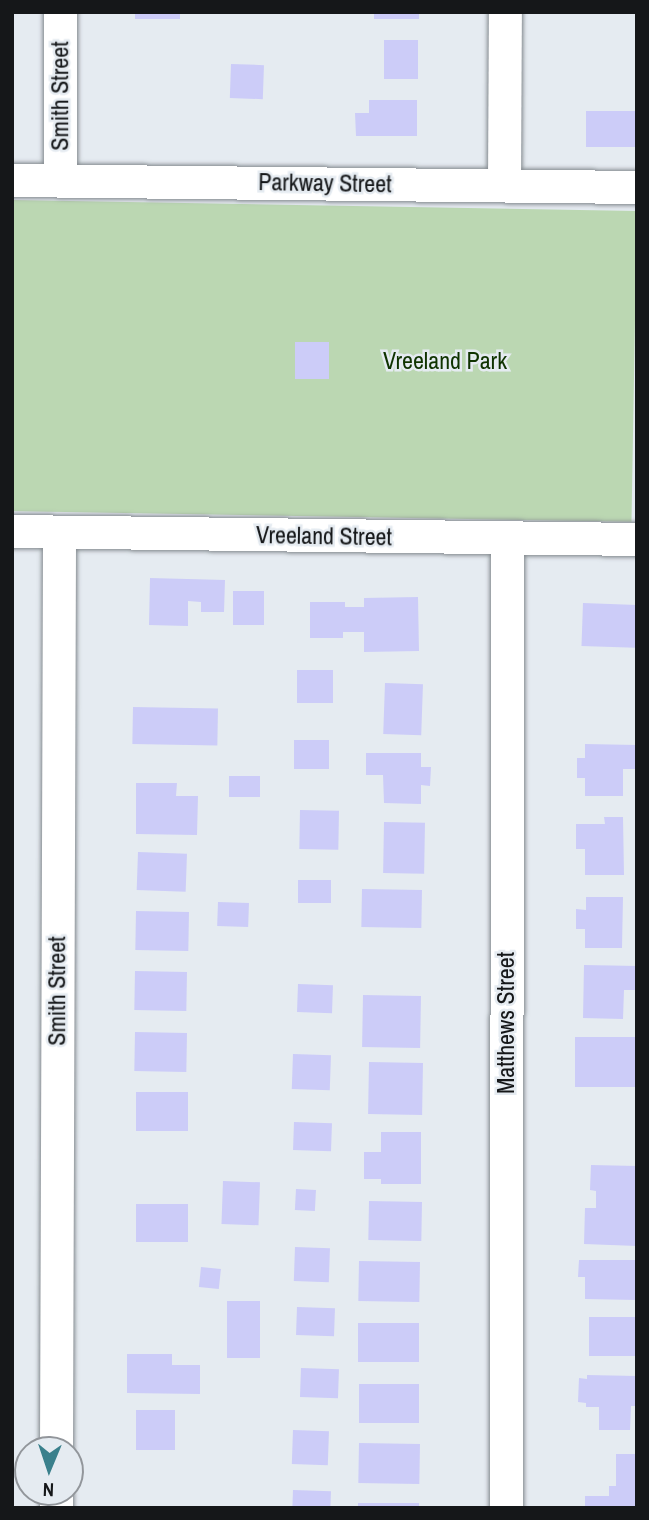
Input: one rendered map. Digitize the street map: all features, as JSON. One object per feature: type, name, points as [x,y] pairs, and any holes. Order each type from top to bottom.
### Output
[{"type":"street","name":"Smith Street","points":[[60,12],[60,180]]},
{"type":"street","points":[[504,185],[505,12]]},
{"type":"street","name":"Parkway Street","points":[[12,180],[637,187]]},
{"type":"street","name":"Vreeland Street","points":[[12,531],[637,539]]},
{"type":"street","name":"Smith Street","points":[[56,1436],[59,532]]},
{"type":"street","name":"Matthews Street","points":[[506,1508],[507,539]]},
{"type":"green space","name":"Vreeland Park","points":[[12,200],[637,211],[631,522],[12,511]]},
{"type":"building","points":[[135,12],[180,12],[180,19],[135,19]]},
{"type":"building","points":[[374,12],[419,12],[419,19],[374,19]]},
{"type":"building","points":[[384,40],[418,40],[418,79],[384,79]]},
{"type":"building","points":[[231,64],[264,65],[263,99],[230,98]]},
{"type":"building","points":[[369,100],[417,100],[417,136],[356,136],[355,113],[369,113]]},
{"type":"building","points":[[586,111],[637,111],[637,147],[586,147]]},
{"type":"building","points":[[295,342],[329,342],[329,379],[295,379]]},
{"type":"building","points":[[150,578],[225,580],[224,612],[201,612],[201,602],[188,601],[188,626],[149,625]]},
{"type":"building","points":[[233,591],[264,591],[264,625],[233,625]]},
{"type":"building","points":[[418,597],[419,651],[364,652],[364,632],[343,632],[343,638],[310,638],[310,602],[345,602],[345,607],[364,607],[364,598]]},
{"type":"building","points":[[583,603],[637,605],[635,648],[581,646]]},
{"type":"building","points":[[297,670],[333,670],[333,703],[297,703]]},
{"type":"building","points":[[385,683],[423,684],[421,735],[383,734]]},
{"type":"building","points":[[133,707],[218,708],[217,745],[132,744]]},
{"type":"building","points":[[294,740],[329,740],[329,769],[294,769]]},
{"type":"building","points":[[585,744],[637,745],[637,769],[623,769],[623,796],[585,796],[585,778],[577,778],[577,758],[585,758]]},
{"type":"building","points":[[366,753],[421,753],[421,767],[431,767],[430,786],[421,785],[421,804],[384,803],[383,775],[366,775]]},
{"type":"building","points":[[229,776],[260,776],[260,797],[229,797]]},
{"type":"building","points":[[136,783],[177,783],[176,796],[198,796],[197,835],[136,834]]},
{"type":"building","points":[[300,810],[339,811],[338,850],[299,849]]},
{"type":"building","points":[[604,817],[623,817],[624,875],[585,875],[585,849],[576,849],[576,824],[605,824]]},
{"type":"building","points":[[384,822],[425,823],[424,874],[383,873]]},
{"type":"building","points":[[138,852],[187,854],[186,892],[137,890]]},
{"type":"building","points":[[298,880],[331,880],[331,903],[298,903]]},
{"type":"building","points":[[362,889],[422,890],[421,928],[361,927]]},
{"type":"building","points":[[586,897],[623,897],[622,948],[585,948],[585,929],[576,929],[576,909],[586,910]]},
{"type":"building","points":[[218,902],[249,903],[248,927],[217,926]]},
{"type":"building","points":[[136,911],[189,912],[188,951],[135,950]]},
{"type":"building","points":[[584,965],[637,966],[637,990],[624,990],[623,1019],[583,1018]]},
{"type":"building","points":[[135,971],[187,972],[186,1011],[134,1010]]},
{"type":"building","points":[[298,984],[333,985],[332,1013],[297,1012]]},
{"type":"building","points":[[363,995],[421,996],[420,1048],[362,1047]]},
{"type":"building","points":[[135,1032],[187,1033],[186,1072],[134,1071]]},
{"type":"building","points":[[575,1037],[637,1037],[637,1087],[575,1087]]},
{"type":"building","points":[[293,1054],[331,1055],[330,1090],[292,1089]]},
{"type":"building","points":[[369,1062],[423,1063],[422,1115],[368,1114]]},
{"type":"building","points":[[136,1092],[188,1092],[188,1131],[136,1131]]},
{"type":"building","points":[[294,1122],[332,1123],[331,1151],[293,1150]]},
{"type":"building","points":[[381,1132],[421,1132],[421,1184],[381,1184],[381,1179],[364,1179],[364,1152],[381,1152]]},
{"type":"building","points":[[591,1165],[637,1166],[637,1246],[584,1244],[585,1208],[596,1208],[596,1191],[590,1190]]},
{"type":"building","points":[[223,1181],[260,1182],[258,1225],[221,1224]]},
{"type":"building","points":[[296,1189],[316,1190],[315,1211],[295,1210]]},
{"type":"building","points":[[369,1201],[422,1202],[421,1241],[368,1240]]},
{"type":"building","points":[[136,1204],[188,1204],[188,1242],[136,1242]]},
{"type":"building","points":[[295,1247],[330,1248],[329,1282],[294,1281]]},
{"type":"building","points":[[579,1260],[637,1260],[637,1300],[585,1299],[585,1277],[578,1277]]},
{"type":"building","points":[[359,1261],[420,1262],[419,1302],[358,1301]]},
{"type":"building","points":[[201,1267],[221,1269],[219,1289],[199,1287]]},
{"type":"building","points":[[227,1301],[260,1301],[260,1358],[227,1358]]},
{"type":"building","points":[[297,1307],[335,1308],[334,1336],[296,1335]]},
{"type":"building","points":[[589,1317],[637,1317],[637,1356],[589,1356]]},
{"type":"building","points":[[358,1323],[419,1323],[419,1362],[358,1362]]},
{"type":"building","points":[[127,1354],[172,1354],[172,1365],[200,1365],[200,1394],[127,1393]]},
{"type":"building","points":[[301,1368],[339,1369],[338,1398],[300,1397]]},
{"type":"building","points":[[587,1375],[637,1376],[637,1406],[631,1406],[630,1430],[599,1430],[599,1407],[586,1407],[586,1403],[578,1402],[579,1378],[587,1379]]},
{"type":"building","points":[[359,1384],[419,1384],[419,1423],[359,1423]]},
{"type":"building","points":[[136,1410],[175,1410],[175,1450],[136,1450]]},
{"type":"building","points":[[293,1430],[329,1431],[328,1465],[292,1464]]},
{"type":"building","points":[[359,1443],[420,1444],[419,1484],[358,1483]]},
{"type":"building","points":[[616,1454],[637,1454],[637,1508],[585,1508],[585,1496],[609,1496],[609,1486],[616,1486]]},
{"type":"building","points":[[293,1490],[331,1491],[330,1508],[292,1508]]},
{"type":"building","points":[[358,1503],[419,1503],[419,1508],[358,1508]]}]
